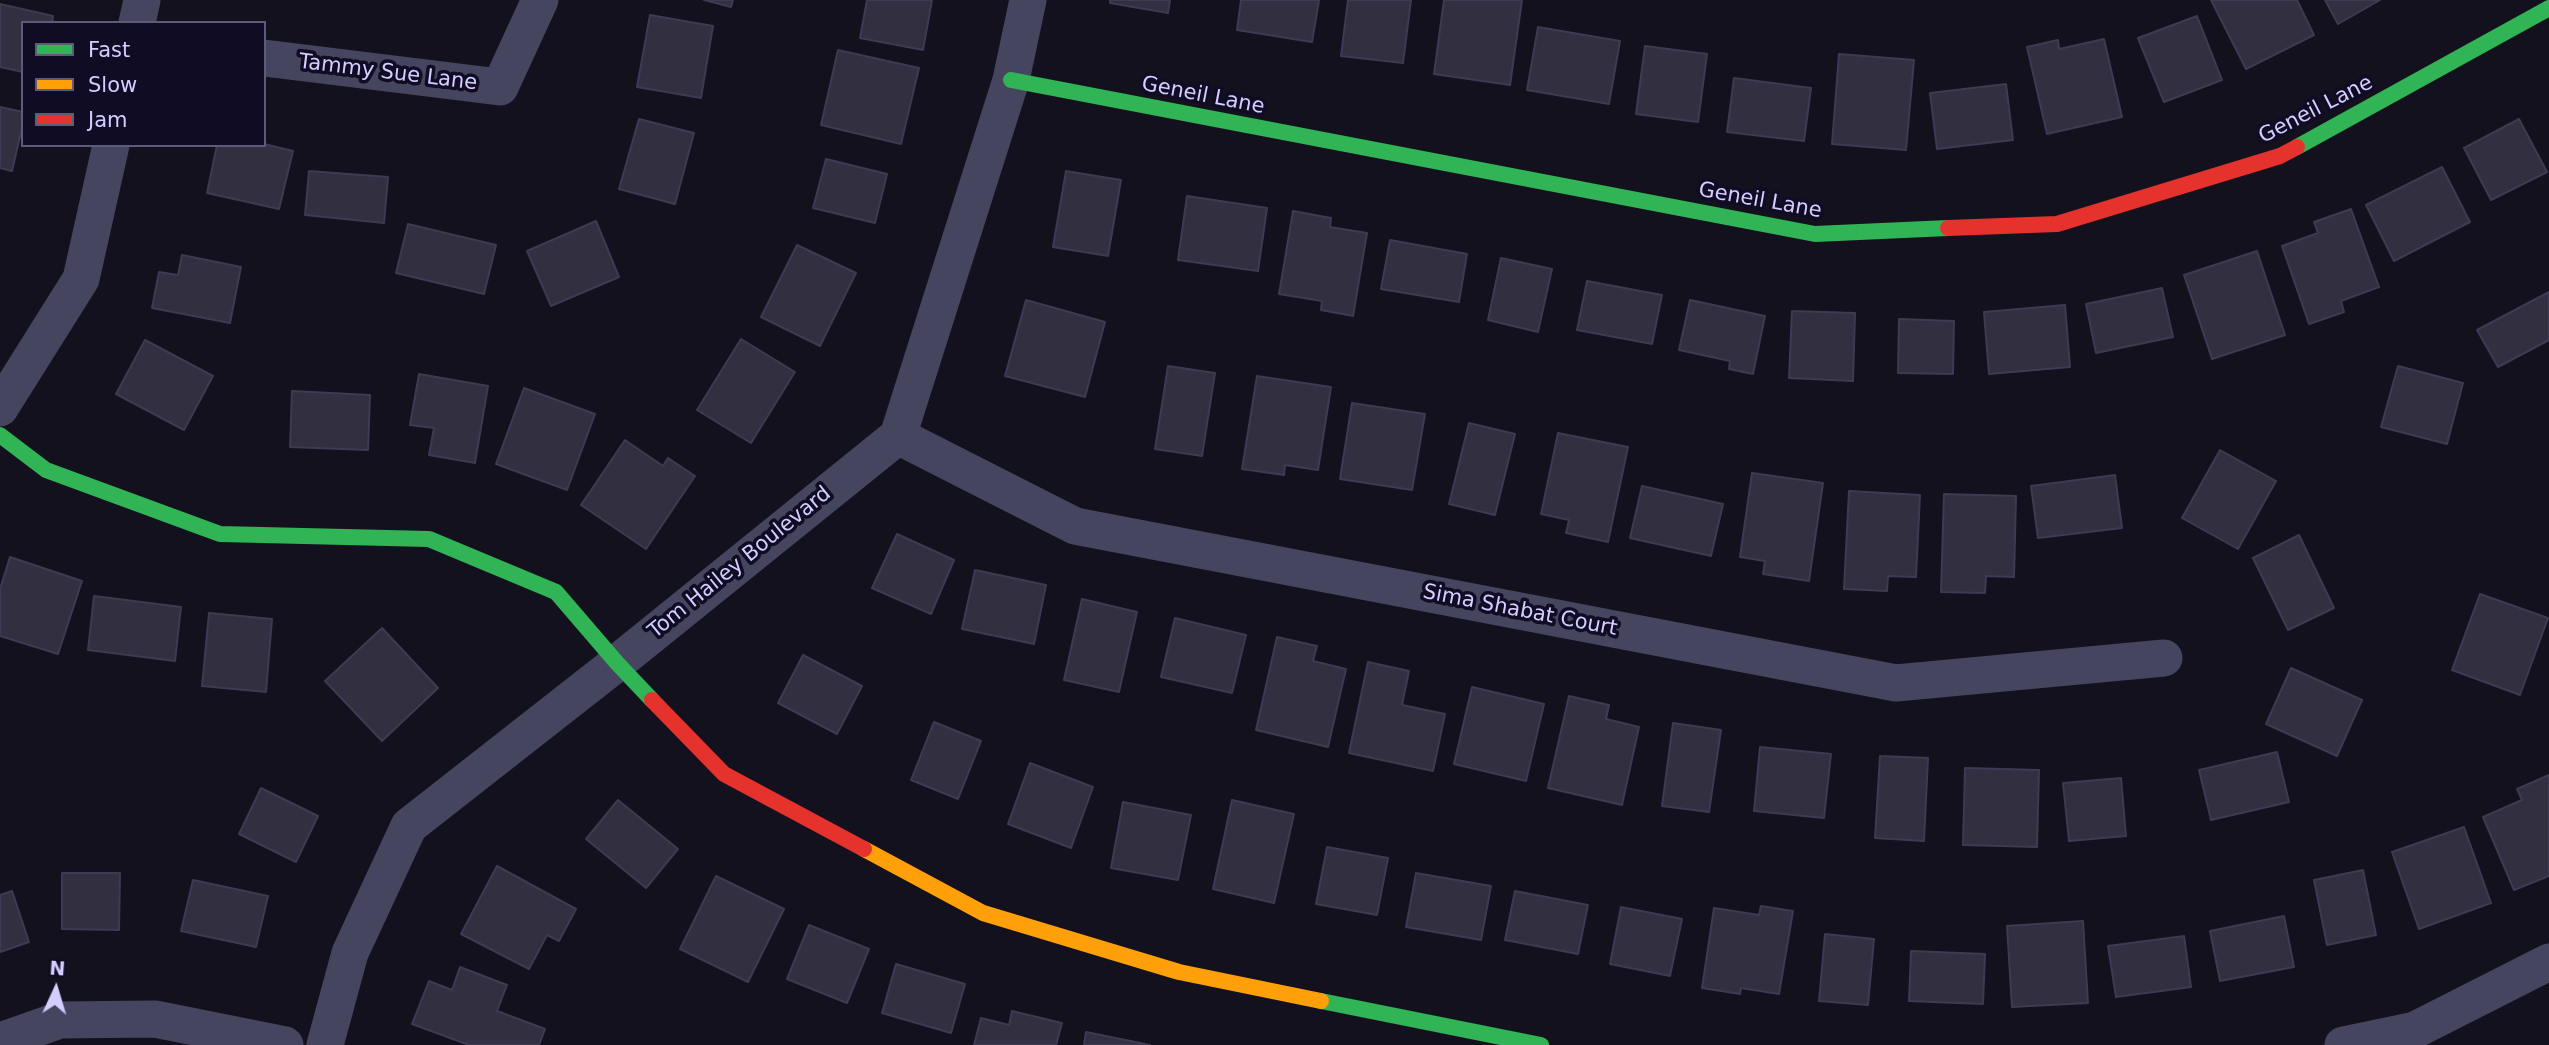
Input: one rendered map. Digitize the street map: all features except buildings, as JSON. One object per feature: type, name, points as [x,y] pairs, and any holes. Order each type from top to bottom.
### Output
[{"type":"street","points":[[137,21],[142,0]]},
{"type":"street","name":"Tammy Sue Lane","points":[[266,58],[500,87],[540,0]]},
{"type":"street","points":[[898,436],[1011,80],[1028,0]]},
{"type":"street","name":"Geneil Lane","points":[[1011,80],[1815,234],[2057,224],[2280,156],[2549,8]]},
{"type":"street","points":[[0,408],[81,279],[111,147]]},
{"type":"street","points":[[0,435],[46,470],[220,534],[429,539],[556,592],[617,663],[724,774],[983,913],[1180,972],[1541,1045]]},
{"type":"street","name":"Sima Shabat Court","points":[[898,436],[1075,526],[1896,683],[2164,658]]},
{"type":"street","name":"Tom Hailey Boulevard","points":[[325,1045],[350,953],[409,826],[617,663],[898,436]]},
{"type":"street","points":[[2343,1045],[2415,1030],[2549,962]]},
{"type":"street","points":[[0,1041],[60,1020],[155,1019],[285,1045]]},
{"type":"traffic: fast","points":[[2297,147],[2549,8]]},
{"type":"traffic: fast","points":[[1011,80],[1815,234],[1948,228]]},
{"type":"traffic: fast","points":[[0,435],[46,470],[220,534],[429,539],[556,592],[652,700]]},
{"type":"traffic: fast","points":[[1321,1001],[1541,1045]]},
{"type":"traffic: slow","points":[[864,849],[983,913],[1179,972],[1321,1001]]},
{"type":"traffic: jam","points":[[1948,228],[2057,224],[2280,156],[2297,147]]},
{"type":"traffic: jam","points":[[652,700],[724,774],[864,849]]}]
